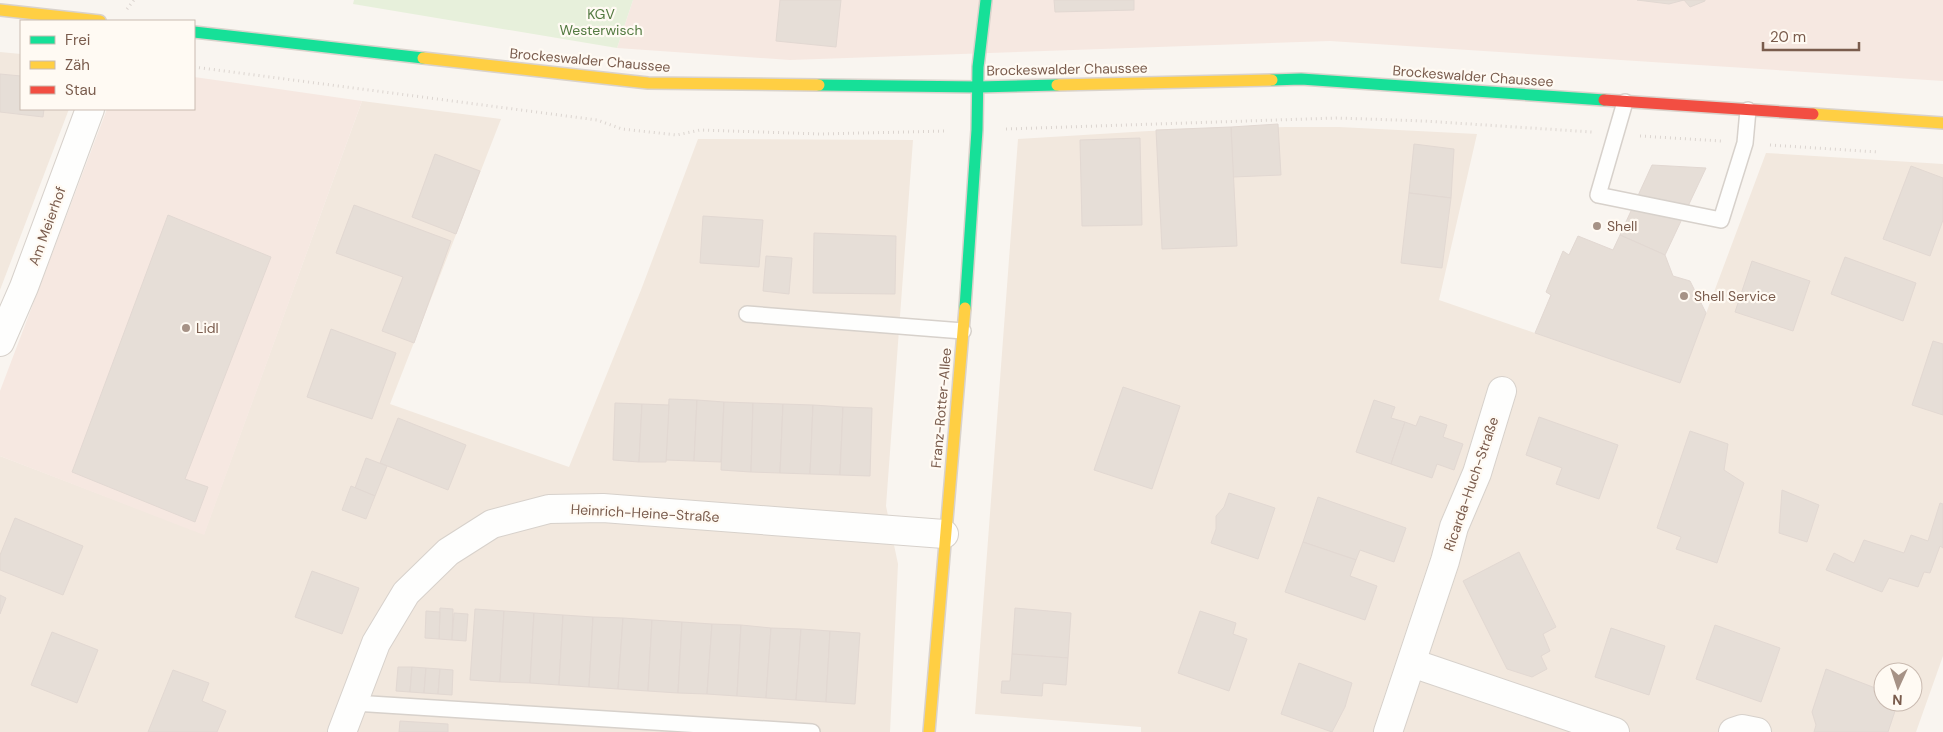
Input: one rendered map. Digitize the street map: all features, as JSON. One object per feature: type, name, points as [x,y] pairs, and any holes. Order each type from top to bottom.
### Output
[{"type":"street","name":"Franz-Rotter-Allee","points":[[929,732],[944,534],[963,331],[977,130],[981,30],[986,0]]},
{"type":"street","points":[[0,10],[91,20]]},
{"type":"street","name":"Brockeswalder Chaussee","points":[[195,32],[648,83],[978,87],[1301,79],[1943,123]]},
{"type":"street","name":"Am Meierhof","points":[[0,342],[24,287],[90,110]]},
{"type":"street","name":"Ricarda-Huch-Straße","points":[[1388,732],[1445,561],[1454,527],[1477,473],[1502,391]]},
{"type":"street","name":"Heinrich-Heine-Straße","points":[[342,732],[376,643],[406,593],[448,552],[492,524],[549,509],[603,508],[944,534]]},
{"type":"street","points":[[1412,663],[1614,732]]},
{"type":"street","points":[[1733,732],[1742,729],[1757,732]]},
{"type":"lane","points":[[1625,102],[1598,195],[1721,220],[1745,143],[1748,110]]},
{"type":"lane","points":[[747,314],[963,331]]},
{"type":"lane","points":[[354,703],[812,732]]},
{"type":"path","points":[[195,67],[597,120],[622,129],[677,135],[700,130],[821,134],[1336,118],[1424,121],[1887,152]]},
{"type":"shaded area","points":[[633,0],[1943,0],[1943,81],[1330,41],[790,60],[617,48]]},
{"type":"shaded area","points":[[0,52],[20,54],[20,110],[69,110],[0,290]]},
{"type":"shaded area","points":[[195,77],[362,101],[204,535],[0,456],[0,391],[107,110],[195,110]]},
{"type":"shaded area","points":[[362,101],[501,119],[390,404],[569,467],[641,290],[698,139],[913,140],[886,506],[898,564],[890,732],[0,732],[0,456],[204,534]]},
{"type":"shaded area","points":[[1285,127],[1339,127],[1477,134],[1439,300],[1680,383],[1766,153],[1943,164],[1943,656],[1916,732],[1141,732],[1141,727],[975,714],[1018,139],[1149,131]]},
{"type":"green space","name":"KGV Westerwisch","points":[[354,0],[633,0],[617,48],[353,4]]},
{"type":"building","points":[[780,0],[841,0],[836,47],[776,41]]},
{"type":"building","points":[[1054,0],[1134,0],[1134,10],[1055,12]]},
{"type":"building","points":[[1637,0],[1684,0],[1669,4]]},
{"type":"building","points":[[1684,0],[1705,0],[1705,1],[1690,7]]},
{"type":"building","points":[[0,74],[20,76],[20,110],[44,110],[43,117],[0,112]]},
{"type":"building","points":[[1278,124],[1281,175],[1233,177],[1231,127]]},
{"type":"building","points":[[1231,127],[1237,246],[1162,249],[1156,130]]},
{"type":"building","points":[[1140,138],[1142,225],[1082,226],[1080,140]]},
{"type":"building","points":[[1414,144],[1454,149],[1451,198],[1409,193]]},
{"type":"building","points":[[435,154],[480,171],[456,234],[412,217]]},
{"type":"building","points":[[1652,165],[1706,168],[1665,255],[1620,235]]},
{"type":"building","points":[[1911,166],[1943,178],[1943,220],[1930,256],[1883,239]]},
{"type":"building","points":[[1409,193],[1451,198],[1442,268],[1401,263]]},
{"type":"building","points":[[354,205],[451,241],[414,343],[382,331],[403,277],[336,253]]},
{"type":"building","points":[[168,215],[271,257],[185,479],[208,487],[195,522],[72,472]]},
{"type":"building","points":[[703,216],[763,220],[759,267],[700,263]]},
{"type":"building","points":[[814,233],[896,236],[895,294],[813,293]]},
{"type":"building","points":[[1620,235],[1665,255],[1673,276],[1690,281],[1706,313],[1680,383],[1535,333],[1551,295],[1546,292],[1563,251],[1569,255],[1578,236],[1613,250]]},
{"type":"building","points":[[766,256],[792,258],[789,294],[763,291]]},
{"type":"building","points":[[1845,257],[1916,283],[1903,321],[1831,294]]},
{"type":"building","points":[[1752,261],[1810,281],[1793,331],[1735,312]]},
{"type":"building","points":[[331,329],[396,353],[372,419],[307,397]]},
{"type":"building","points":[[1933,341],[1943,344],[1943,415],[1912,405]]},
{"type":"building","points":[[1123,387],[1180,406],[1152,489],[1094,470]]},
{"type":"building","points":[[669,399],[697,400],[694,461],[666,460]]},
{"type":"building","points":[[697,400],[724,402],[721,462],[694,461]]},
{"type":"building","points":[[1374,400],[1395,407],[1391,418],[1405,422],[1391,464],[1356,452]]},
{"type":"building","points":[[724,402],[753,403],[751,472],[721,470]]},
{"type":"building","points":[[615,403],[642,404],[639,462],[613,460]]},
{"type":"building","points":[[753,403],[783,404],[780,473],[751,472]]},
{"type":"building","points":[[642,404],[669,405],[666,462],[639,462]]},
{"type":"building","points":[[783,404],[813,405],[810,474],[780,473]]},
{"type":"building","points":[[813,405],[843,407],[840,475],[810,474]]},
{"type":"building","points":[[843,407],[872,408],[870,476],[840,475]]},
{"type":"building","points":[[1420,416],[1447,425],[1443,437],[1463,444],[1454,470],[1437,464],[1432,478],[1391,464],[1405,422],[1416,426]]},
{"type":"building","points":[[1539,417],[1618,445],[1599,499],[1556,484],[1562,468],[1526,455]]},
{"type":"building","points":[[398,418],[466,445],[448,490],[380,463]]},
{"type":"building","points":[[1690,431],[1728,444],[1724,470],[1744,483],[1717,563],[1676,549],[1681,537],[1657,528]]},
{"type":"building","points":[[366,458],[387,466],[375,496],[355,488]]},
{"type":"building","points":[[351,486],[375,496],[366,519],[342,510]]},
{"type":"building","points":[[1782,490],[1819,505],[1807,542],[1779,533]]},
{"type":"building","points":[[1229,493],[1275,508],[1258,559],[1211,543],[1216,529],[1216,516],[1224,507]]},
{"type":"building","points":[[1318,497],[1406,528],[1394,562],[1360,550],[1356,560],[1303,542]]},
{"type":"building","points":[[1940,503],[1943,504],[1943,548],[1940,546],[1930,573],[1924,572],[1918,587],[1889,578],[1882,592],[1826,570],[1834,553],[1854,563],[1864,540],[1904,553],[1911,535],[1928,541]]},
{"type":"building","points":[[15,518],[83,546],[63,595],[0,570],[0,555]]},
{"type":"building","points":[[1303,542],[1356,560],[1350,576],[1377,586],[1365,620],[1285,592]]},
{"type":"building","points":[[1519,552],[1556,627],[1543,634],[1550,651],[1541,656],[1547,669],[1532,677],[1507,669],[1463,581]]},
{"type":"building","points":[[312,571],[359,588],[342,634],[295,617]]},
{"type":"building","points":[[0,595],[6,598],[0,614]]},
{"type":"building","points":[[440,608],[453,609],[452,640],[439,639]]},
{"type":"building","points":[[1015,608],[1071,613],[1068,658],[1012,654]]},
{"type":"building","points":[[475,609],[504,611],[500,682],[470,680]]},
{"type":"building","points":[[426,611],[440,612],[439,639],[425,638]]},
{"type":"building","points":[[504,611],[534,613],[530,683],[500,682]]},
{"type":"building","points":[[1200,611],[1236,623],[1233,634],[1247,639],[1229,691],[1178,673]]},
{"type":"building","points":[[454,613],[468,614],[466,641],[452,640]]},
{"type":"building","points":[[534,613],[563,615],[559,685],[530,683]]},
{"type":"building","points":[[563,615],[593,617],[589,687],[559,685]]},
{"type":"building","points":[[593,617],[623,618],[618,689],[589,687]]},
{"type":"building","points":[[623,618],[652,620],[648,691],[618,689]]},
{"type":"building","points":[[652,620],[682,622],[678,693],[648,691]]},
{"type":"building","points":[[682,622],[712,624],[707,694],[678,693]]},
{"type":"building","points":[[712,624],[741,625],[737,696],[707,694]]},
{"type":"building","points":[[741,625],[771,628],[766,698],[737,696]]},
{"type":"building","points":[[1715,625],[1780,648],[1761,702],[1696,679]]},
{"type":"building","points":[[771,628],[801,629],[796,700],[766,698]]},
{"type":"building","points":[[1611,628],[1665,646],[1649,695],[1595,677]]},
{"type":"building","points":[[801,629],[830,631],[826,702],[796,700]]},
{"type":"building","points":[[830,631],[860,633],[855,704],[826,702]]},
{"type":"building","points":[[52,632],[98,650],[77,703],[31,685]]},
{"type":"building","points":[[1012,654],[1068,658],[1066,685],[1043,683],[1042,696],[1001,693],[1002,681],[1010,681]]},
{"type":"building","points":[[1299,663],[1352,683],[1345,707],[1332,732],[1281,714]]},
{"type":"building","points":[[398,667],[412,667],[410,692],[396,691]]},
{"type":"building","points":[[412,667],[426,668],[424,693],[410,692]]},
{"type":"building","points":[[426,668],[440,669],[438,694],[424,693]]},
{"type":"building","points":[[440,669],[453,670],[452,695],[438,694]]},
{"type":"building","points":[[1826,669],[1873,687],[1873,712],[1895,712],[1888,732],[1814,732],[1816,725],[1812,712]]},
{"type":"building","points":[[173,670],[209,683],[202,701],[226,711],[217,732],[148,732]]},
{"type":"building","points":[[400,721],[448,724],[448,732],[399,732]]},
{"type":"traffic: fast","points":[[965,308],[977,130],[978,67],[986,0]]},
{"type":"traffic: fast","points":[[195,32],[423,58]]},
{"type":"traffic: fast","points":[[1272,80],[1301,79],[1604,100]]},
{"type":"traffic: fast","points":[[819,85],[978,87],[1057,85]]},
{"type":"traffic: slow","points":[[0,10],[91,20]]},
{"type":"traffic: slow","points":[[423,58],[648,83],[819,85]]},
{"type":"traffic: slow","points":[[1057,85],[1272,80]]},
{"type":"traffic: slow","points":[[1813,114],[1943,123]]},
{"type":"traffic: slow","points":[[929,732],[965,308]]},
{"type":"traffic: jam","points":[[1604,100],[1813,114]]},
{"type":"place","name":"Shell","points":[[1597,226]]},
{"type":"place","name":"Shell Service","points":[[1684,296]]},
{"type":"place","name":"Lidl","points":[[186,328]]}]
